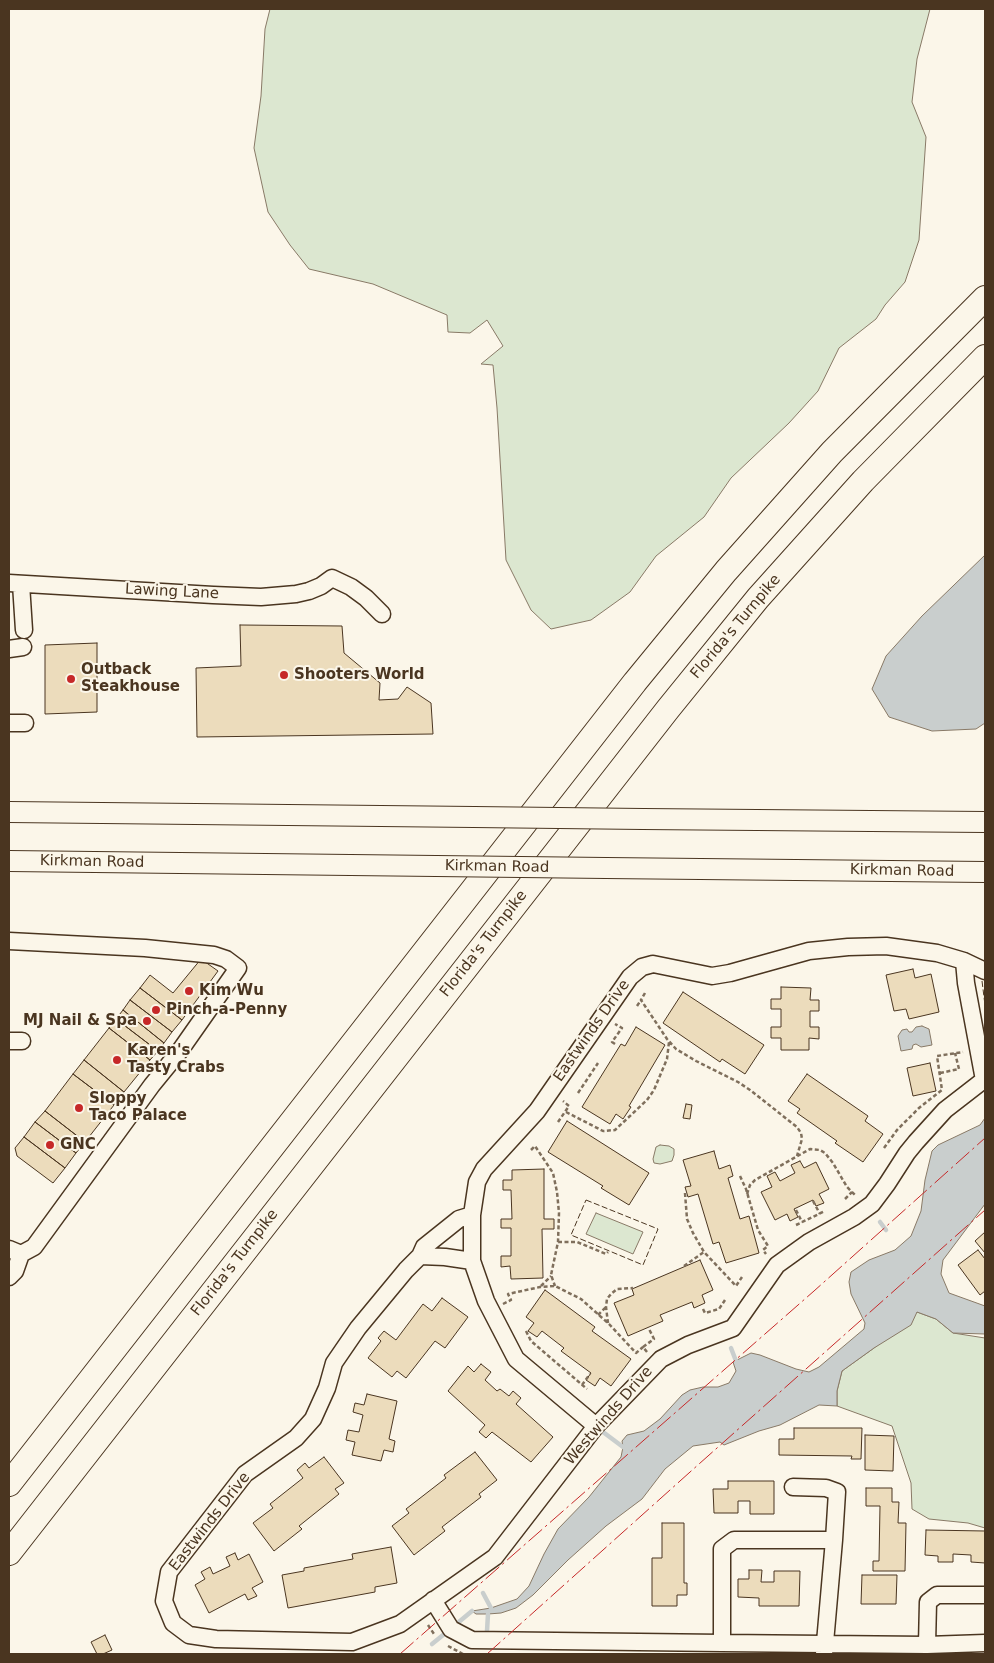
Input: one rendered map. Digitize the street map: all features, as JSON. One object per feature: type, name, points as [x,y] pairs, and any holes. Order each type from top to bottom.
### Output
[{"type":"highway","points":[[9,1484],[635,682],[714,585],[832,452],[985,298]]},
{"type":"highway","name":"Florida's Turnpike","points":[[9,1553],[674,701],[758,598],[863,481],[985,357]]},
{"type":"main road","points":[[9,812],[985,822]]},
{"type":"main road","name":"Kirkman Road","points":[[9,861],[985,872]]},
{"type":"street","name":"Lawing Lane","points":[[15,584],[213,596],[261,596],[296,594],[310,591],[332,578],[366,598],[382,614]]},
{"type":"street","points":[[15,584],[24,630]]},
{"type":"street","points":[[9,941],[145,948],[214,955],[226,958],[238,968],[179,1052],[152,1084],[34,1247],[15,1251],[15,1271],[9,1277]]},
{"type":"street","name":"Eastwinds Drive","points":[[596,1426],[516,1359],[486,1301],[472,1261],[472,1215],[477,1182],[484,1169],[537,1111],[630,977],[642,967],[654,964],[712,976],[730,973],[809,951],[877,946],[937,953],[964,961],[985,971]]},
{"type":"street","name":"Westwinds Drive","points":[[216,1639],[352,1642],[400,1624],[494,1557],[596,1426],[661,1359],[688,1345],[733,1328],[777,1265],[809,1242],[854,1217],[872,1204],[907,1153],[945,1110],[985,1080],[966,982],[964,961]]},
{"type":"street","name":"Eastwinds Drive","points":[[216,1639],[189,1635],[173,1623],[164,1602],[169,1572],[244,1474],[296,1438],[313,1419],[327,1388],[334,1363],[358,1328],[420,1256],[424,1247],[459,1219],[472,1215]]},
{"type":"street","points":[[420,1256],[472,1261]]},
{"type":"street","points":[[793,1487],[826,1488],[837,1492],[825,1649]]},
{"type":"street","points":[[722,1644],[722,1549],[734,1540],[834,1540]]},
{"type":"street","points":[[927,1644],[928,1602],[938,1595],[985,1595]]},
{"type":"street","points":[[433,1600],[451,1629],[472,1640],[522,1647],[722,1644],[825,1649],[985,1643]]},
{"type":"path","points":[[637,1006],[645,994]]},
{"type":"path","points":[[640,1000],[676,1049],[738,1082],[797,1127],[802,1140],[797,1156]]},
{"type":"path","points":[[610,1021],[622,1028],[612,1042],[615,1044]]},
{"type":"path","points":[[566,1112],[603,1131],[614,1130],[642,1106],[654,1090],[667,1059],[669,1041]]},
{"type":"path","points":[[884,1148],[897,1130],[919,1108],[942,1090],[937,1056],[967,1051]]},
{"type":"path","points":[[955,1053],[959,1074]]},
{"type":"path","points":[[578,1093],[598,1063]]},
{"type":"path","points":[[940,1073],[958,1069]]},
{"type":"path","points":[[557,1097],[570,1106],[558,1122]]},
{"type":"path","points":[[531,1150],[535,1146],[553,1173],[557,1192],[558,1242],[551,1275],[540,1287]]},
{"type":"path","points":[[747,1194],[750,1185],[755,1180],[810,1149],[820,1150],[833,1163],[857,1198]]},
{"type":"path","points":[[740,1176],[758,1230],[768,1246],[763,1250],[768,1255]]},
{"type":"path","points":[[845,1199],[852,1192]]},
{"type":"path","points":[[685,1193],[687,1219],[704,1252],[736,1286],[742,1277]]},
{"type":"path","points":[[813,1201],[820,1214]]},
{"type":"path","points":[[796,1210],[802,1222]]},
{"type":"path","points":[[796,1225],[825,1212]]},
{"type":"path","points":[[558,1242],[578,1242],[606,1254],[608,1252]]},
{"type":"path","points":[[684,1266],[704,1252]]},
{"type":"path","points":[[551,1275],[555,1286]]},
{"type":"path","points":[[499,1305],[511,1300],[508,1294],[540,1287],[555,1286],[581,1299],[609,1324],[636,1353],[654,1339],[649,1328]]},
{"type":"path","points":[[609,1324],[606,1307],[607,1299],[617,1289],[633,1288]]},
{"type":"path","points":[[703,1309],[705,1313],[719,1309],[725,1300]]},
{"type":"path","points":[[598,1315],[606,1307]]},
{"type":"path","points":[[526,1331],[531,1340],[562,1364],[586,1389]]},
{"type":"path","points":[[531,1340],[534,1337]]},
{"type":"path","points":[[643,1347],[651,1357]]},
{"type":"path","points":[[582,1385],[590,1374]]},
{"type":"green space","points":[[270,9],[930,9],[917,59],[912,102],[926,137],[919,240],[905,282],[885,305],[876,319],[839,348],[818,391],[789,423],[731,478],[704,517],[656,556],[630,592],[591,620],[551,629],[531,610],[506,560],[493,365],[481,364],[503,346],[487,320],[470,333],[448,332],[447,315],[373,284],[309,269],[268,212],[254,148],[261,96],[265,29]]},
{"type":"green space","points":[[660,1145],[669,1146],[674,1149],[672,1161],[660,1164],[654,1163],[656,1147]]},
{"type":"green space","points":[[596,1213],[643,1232],[633,1254],[586,1234]]},
{"type":"green space","points":[[917,1312],[936,1319],[953,1333],[985,1338],[985,1528],[968,1523],[929,1519],[912,1509],[911,1483],[892,1426],[837,1406],[837,1391],[842,1371],[874,1348]]},
{"type":"shaded area","points":[[985,555],[985,723],[976,729],[932,731],[889,717],[872,689],[886,656],[922,616]]},
{"type":"shaded area","points":[[922,1026],[929,1029],[932,1045],[921,1047],[916,1044],[913,1045],[912,1049],[901,1051],[898,1036],[902,1030],[907,1029],[909,1032],[912,1032],[916,1027]]},
{"type":"shaded area","points":[[985,1118],[985,1204],[943,1260],[941,1274],[949,1293],[985,1306],[985,1334],[953,1333],[936,1319],[917,1312],[911,1325],[842,1371],[837,1391],[837,1406],[819,1405],[780,1425],[724,1445],[720,1442],[693,1446],[665,1469],[642,1499],[606,1526],[533,1595],[516,1608],[501,1613],[488,1614],[476,1614],[472,1611],[491,1608],[517,1599],[529,1586],[558,1529],[589,1497],[621,1457],[622,1441],[627,1435],[644,1431],[660,1419],[682,1395],[690,1390],[703,1387],[718,1387],[729,1383],[736,1371],[733,1362],[751,1353],[809,1372],[819,1367],[864,1329],[865,1323],[851,1294],[849,1282],[851,1272],[869,1260],[895,1250],[911,1236],[921,1211],[925,1180],[932,1151],[938,1145],[980,1125]]},
{"type":"building","name":"Shooters World","points":[[240,625],[342,626],[344,653],[380,683],[379,700],[398,699],[407,687],[431,703],[433,734],[197,737],[196,668],[241,666]]},
{"type":"building","name":"Outback Steakhouse","points":[[97,643],[97,712],[45,714],[45,645]]},
{"type":"building","name":"Kim Wu","points":[[201,959],[218,971],[182,1020],[140,988],[150,975],[173,993]]},
{"type":"building","points":[[913,969],[915,978],[931,974],[939,1012],[909,1019],[906,1009],[894,1011],[886,975]]},
{"type":"building","points":[[781,987],[811,988],[810,1000],[819,1000],[819,1011],[810,1011],[810,1027],[819,1027],[819,1039],[809,1038],[809,1050],[781,1050],[781,1038],[771,1038],[771,1027],[781,1027],[781,1009],[771,1009],[771,999],[781,999]]},
{"type":"building","name":"Pinch-a-Penny","points":[[140,988],[182,1020],[172,1032],[130,1000]]},
{"type":"building","points":[[683,992],[764,1045],[745,1074],[722,1059],[720,1062],[663,1023]]},
{"type":"building","name":"MJ Nail & Spa","points":[[130,1000],[172,1032],[164,1043],[123,1010]]},
{"type":"building","points":[[123,1010],[164,1043],[158,1051],[116,1019]]},
{"type":"building","points":[[116,1019],[158,1051],[150,1060],[109,1028]]},
{"type":"building","points":[[636,1027],[665,1045],[623,1119],[616,1114],[610,1124],[582,1107],[621,1044],[625,1046]]},
{"type":"building","name":"Karen's Tasty Crabs","points":[[109,1028],[150,1060],[124,1092],[84,1060]]},
{"type":"building","points":[[84,1060],[124,1092],[114,1105],[73,1074]]},
{"type":"building","points":[[930,1063],[936,1091],[913,1096],[907,1068]]},
{"type":"building","name":"Sloppy Taco Palace","points":[[73,1074],[114,1105],[85,1142],[45,1111]]},
{"type":"building","points":[[807,1074],[868,1116],[865,1121],[883,1134],[863,1162],[797,1113],[800,1109],[788,1101]]},
{"type":"building","points":[[686,1104],[692,1105],[690,1119],[683,1118]]},
{"type":"building","points":[[45,1111],[85,1142],[76,1153],[35,1122]]},
{"type":"building","points":[[567,1121],[649,1173],[629,1205],[601,1188],[603,1186],[548,1152]]},
{"type":"building","name":"GNC","points":[[35,1122],[76,1153],[65,1168],[24,1137]]},
{"type":"building","points":[[24,1137],[65,1168],[53,1183],[17,1156],[15,1148]]},
{"type":"building","points":[[714,1151],[719,1169],[730,1165],[733,1176],[728,1178],[740,1219],[749,1216],[759,1253],[726,1263],[719,1242],[713,1244],[698,1194],[688,1197],[685,1187],[691,1186],[683,1160]]},
{"type":"building","points":[[800,1161],[804,1168],[816,1162],[829,1189],[819,1194],[824,1203],[816,1206],[813,1200],[794,1209],[798,1217],[790,1221],[787,1214],[775,1220],[761,1192],[772,1187],[767,1176],[775,1172],[780,1181],[795,1173],[791,1165]]},
{"type":"building","points":[[544,1169],[544,1219],[554,1219],[554,1229],[542,1229],[543,1278],[511,1279],[510,1266],[501,1267],[501,1256],[511,1256],[511,1228],[501,1228],[501,1219],[512,1219],[511,1190],[503,1190],[503,1180],[512,1180],[512,1170]]},
{"type":"building","points":[[985,1232],[985,1253],[975,1241]]},
{"type":"building","points":[[978,1250],[985,1259],[985,1291],[980,1295],[958,1265]]},
{"type":"building","points":[[700,1260],[713,1290],[702,1295],[705,1303],[694,1308],[692,1302],[660,1315],[663,1321],[628,1336],[614,1303],[634,1295],[632,1289]]},
{"type":"building","points":[[545,1290],[595,1327],[592,1331],[631,1359],[611,1386],[600,1378],[595,1386],[586,1380],[591,1373],[561,1351],[564,1348],[542,1331],[537,1337],[528,1331],[534,1323],[526,1317]]},
{"type":"building","points":[[442,1298],[468,1317],[445,1348],[435,1341],[406,1378],[397,1371],[392,1377],[368,1358],[381,1341],[378,1338],[384,1331],[396,1340],[423,1304],[432,1311]]},
{"type":"building","points":[[481,1364],[491,1372],[485,1380],[497,1391],[500,1389],[509,1396],[513,1391],[521,1398],[516,1404],[553,1437],[531,1462],[492,1432],[486,1438],[479,1432],[485,1425],[448,1391],[468,1366],[474,1372]]},
{"type":"building","points":[[367,1394],[397,1401],[389,1439],[395,1441],[393,1452],[384,1450],[381,1461],[352,1455],[355,1442],[346,1440],[348,1430],[359,1432],[363,1415],[353,1412],[355,1403],[364,1405]]},
{"type":"building","points":[[794,1428],[862,1428],[861,1459],[851,1459],[852,1456],[779,1455],[779,1439],[794,1439]]},
{"type":"building","points":[[865,1435],[894,1436],[893,1471],[865,1470]]},
{"type":"building","points":[[475,1452],[497,1480],[479,1494],[481,1497],[442,1527],[445,1531],[414,1555],[392,1526],[409,1513],[406,1509],[446,1478],[444,1475]]},
{"type":"building","points":[[324,1457],[344,1483],[335,1489],[339,1494],[299,1526],[302,1529],[274,1551],[253,1523],[273,1508],[270,1504],[303,1478],[297,1470],[305,1463],[309,1468]]},
{"type":"building","points":[[728,1481],[774,1481],[774,1514],[750,1514],[750,1501],[738,1501],[738,1513],[714,1513],[713,1489],[728,1489]]},
{"type":"building","points":[[866,1488],[892,1488],[892,1502],[899,1502],[898,1523],[906,1523],[905,1571],[873,1571],[873,1561],[879,1561],[880,1506],[866,1506]]},
{"type":"building","points":[[662,1523],[684,1523],[684,1583],[687,1583],[687,1595],[677,1595],[677,1606],[652,1606],[652,1558],[662,1558]]},
{"type":"building","points":[[926,1530],[985,1531],[985,1563],[971,1562],[971,1555],[953,1554],[953,1562],[938,1562],[938,1556],[925,1555]]},
{"type":"building","points":[[391,1547],[397,1583],[375,1587],[375,1592],[288,1608],[282,1575],[304,1571],[304,1568],[353,1559],[352,1554]]},
{"type":"building","points":[[235,1553],[238,1560],[249,1554],[263,1582],[252,1588],[257,1596],[248,1600],[245,1594],[209,1613],[195,1585],[205,1579],[201,1572],[210,1567],[213,1574],[230,1566],[226,1557]]},
{"type":"building","points":[[749,1570],[762,1570],[761,1582],[774,1582],[774,1571],[800,1571],[799,1606],[759,1606],[759,1598],[738,1597],[738,1579],[749,1579]]},
{"type":"building","points":[[862,1575],[897,1575],[896,1604],[861,1604]]},
{"type":"building","points":[[105,1635],[112,1650],[103,1654],[97,1654],[91,1642]]},
{"type":"waterway","points":[[880,1222],[886,1230]]},
{"type":"waterway","points":[[731,1348],[736,1361]]},
{"type":"waterway","points":[[603,1432],[623,1447]]},
{"type":"waterway","points":[[483,1593],[491,1608]]},
{"type":"waterway","points":[[454,1626],[472,1611]]},
{"type":"waterway","points":[[487,1631],[488,1614]]},
{"type":"waterway","points":[[432,1644],[448,1631]]},
{"type":"fence","points":[[982,981],[985,1005]]},
{"type":"fence","points":[[586,1200],[658,1229],[643,1265],[571,1235],[586,1200]]},
{"type":"power","points":[[400,1654],[814,1291],[985,1138]]},
{"type":"power","points":[[487,1654],[985,1210]]},
{"type":"place","name":"Shooters World","points":[[284,675]]},
{"type":"place","name":"Outback Steakhouse","points":[[71,679]]},
{"type":"place","name":"Kim Wu","points":[[189,991]]},
{"type":"place","name":"Pinch-a-Penny","points":[[156,1010]]},
{"type":"place","name":"MJ Nail & Spa","points":[[147,1021]]},
{"type":"place","name":"Karen's Tasty Crabs","points":[[117,1060]]},
{"type":"place","name":"Sloppy Taco Palace","points":[[79,1108]]},
{"type":"place","name":"GNC","points":[[50,1145]]}]
